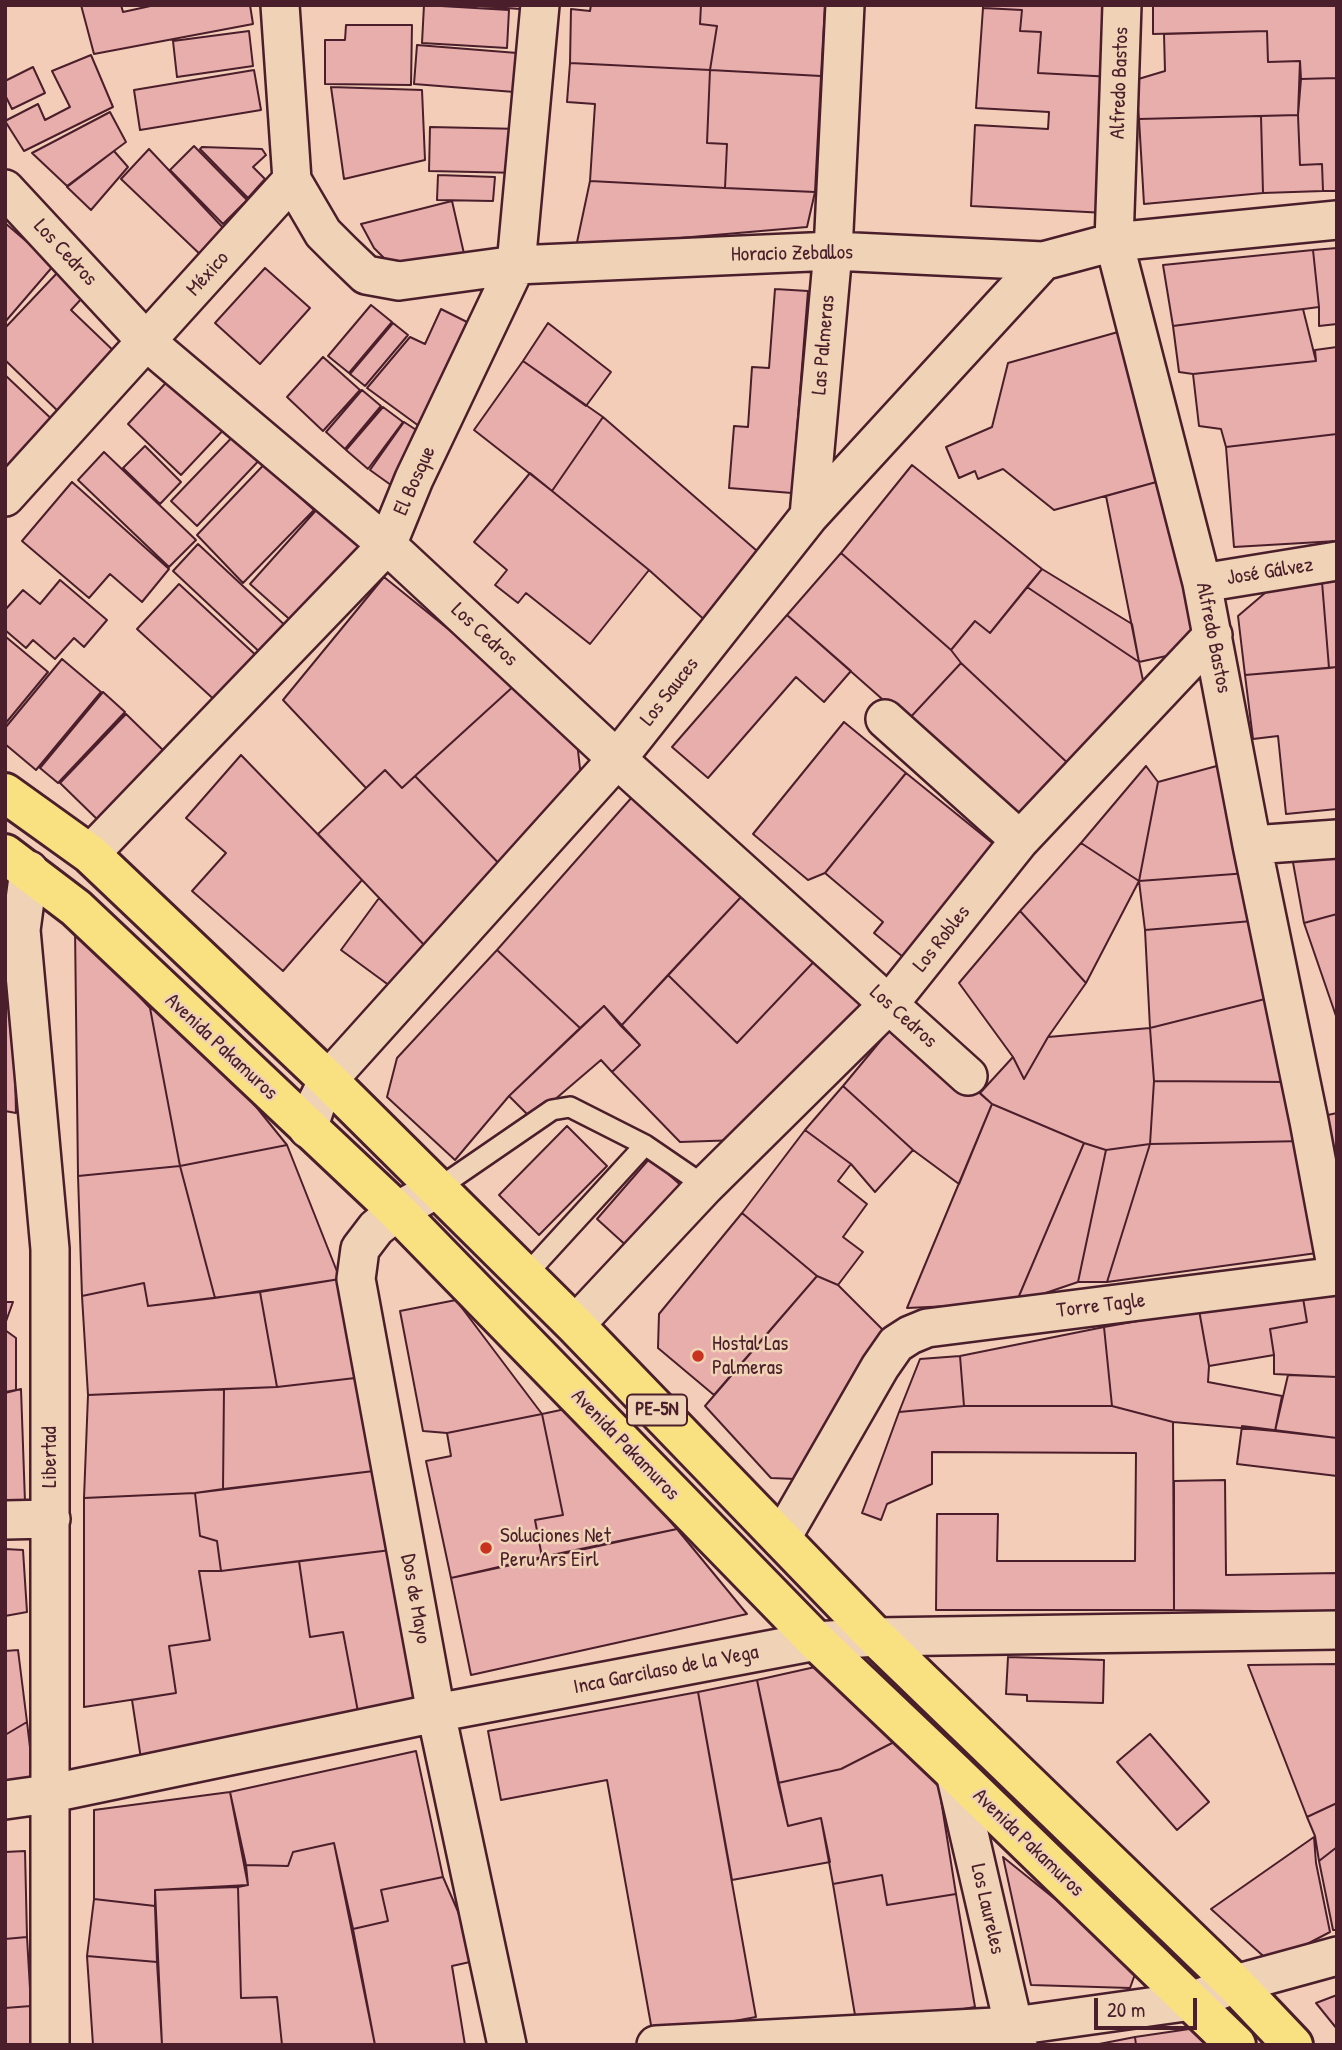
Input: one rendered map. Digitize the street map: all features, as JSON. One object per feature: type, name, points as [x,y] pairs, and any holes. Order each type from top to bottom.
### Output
[{"type":"highway","name":"PE-5N","points":[[5,793],[90,854],[328,1080],[575,1325],[876,1637],[1234,1984],[1293,2045]]},
{"type":"highway","name":"Avenida Pakamuros","points":[[17,862],[76,908],[397,1211],[816,1642],[956,1773],[1236,2045]]},
{"type":"street","points":[[280,5],[292,180]]},
{"type":"street","name":"El Bosque","points":[[90,854],[387,545],[414,478],[516,265],[540,5]]},
{"type":"street","name":"Las Palmeras","points":[[808,516],[833,251],[845,5]]},
{"type":"street","name":"Alfredo Bastos","points":[[1122,5],[1114,242],[1202,583],[1337,1274]]},
{"type":"street","name":"Horacio Zeballos","points":[[292,180],[323,233],[366,275],[399,281],[516,265],[833,251],[1042,261],[1114,242],[1337,220]]},
{"type":"street","name":"México","points":[[5,497],[292,180]]},
{"type":"street","name":"Los Cedros","points":[[5,189],[147,342],[387,545],[617,759],[968,1076]]},
{"type":"street","name":"Los Sauces","points":[[308,1129],[328,1080],[617,759],[808,516],[1042,261]]},
{"type":"street","name":"José Gálvez","points":[[1202,583],[1337,561]]},
{"type":"street","name":"Los Robles","points":[[575,1325],[705,1186],[889,1004],[1020,840],[1213,635]]},
{"type":"street","points":[[885,719],[1020,840]]},
{"type":"street","points":[[1252,845],[1337,839]]},
{"type":"street","name":"Libertad","points":[[17,862],[50,1249],[50,2045]]},
{"type":"street","name":"Dos de Mayo","points":[[436,1189],[397,1211],[376,1228],[360,1249],[356,1279],[436,1713],[507,2045]]},
{"type":"street","name":"Torre Tagle","points":[[781,1538],[880,1367],[896,1345],[911,1335],[928,1328],[1337,1274]]},
{"type":"street","points":[[5,1520],[51,1519]]},
{"type":"street","name":"Inca Garcilaso de la Vega","points":[[5,1800],[48,1794],[436,1713],[816,1642],[876,1637],[1337,1630]]},
{"type":"street","name":"Los Laureles","points":[[956,1773],[1016,2035]]},
{"type":"street","points":[[656,2045],[1016,2035],[1192,2001],[1234,1984],[1337,1956]]},
{"type":"lane","points":[[436,1189],[552,1110],[570,1107],[645,1145],[705,1186]]},
{"type":"lane","points":[[525,1276],[645,1145]]},
{"type":"building","points":[[81,5],[121,5],[123,12],[155,5],[250,5],[253,24],[94,54]]},
{"type":"building","points":[[424,5],[509,10],[507,48],[422,43]]},
{"type":"building","points":[[467,5],[533,5],[533,10]]},
{"type":"building","points":[[591,5],[701,5],[700,24],[717,26],[710,70],[570,63],[571,9],[590,11]]},
{"type":"building","points":[[701,5],[825,5],[821,76],[710,70],[717,26],[700,24]]},
{"type":"building","points":[[983,5],[1118,5],[1113,77],[1038,73],[1041,32],[1020,31],[1022,10],[983,8]]},
{"type":"building","points":[[1153,5],[1337,5],[1337,78],[1301,79],[1300,61],[1268,62],[1267,31],[1153,34]]},
{"type":"building","points":[[983,8],[1022,10],[1020,31],[1041,32],[1038,73],[1113,77],[1106,213],[971,206],[975,125],[1048,129],[1049,112],[976,108]]},
{"type":"building","points":[[346,25],[412,25],[411,85],[325,84],[325,40],[345,40]]},
{"type":"building","points":[[249,31],[253,66],[177,77],[173,41]]},
{"type":"building","points":[[1267,31],[1268,62],[1300,61],[1298,115],[1139,119],[1135,80],[1165,71],[1164,34]]},
{"type":"building","points":[[417,45],[530,54],[527,93],[414,84]]},
{"type":"building","points":[[91,55],[113,107],[24,151],[5,121],[38,104],[45,120],[70,107],[52,71]]},
{"type":"building","points":[[570,63],[710,70],[707,143],[727,144],[725,188],[590,181],[595,104],[567,102]]},
{"type":"building","points":[[33,67],[45,93],[12,109],[5,95],[5,81]]},
{"type":"building","points":[[254,70],[261,110],[140,130],[134,90]]},
{"type":"building","points":[[710,70],[821,76],[815,192],[725,188],[727,144],[707,143]]},
{"type":"building","points":[[1337,78],[1337,191],[1323,191],[1322,164],[1300,165],[1298,115],[1301,79]]},
{"type":"building","points":[[331,87],[422,90],[425,160],[344,179]]},
{"type":"building","points":[[110,112],[126,142],[67,186],[32,153]]},
{"type":"building","points":[[1298,115],[1300,165],[1322,164],[1323,191],[1263,193],[1261,116]]},
{"type":"building","points":[[1261,116],[1263,193],[1144,204],[1139,119]]},
{"type":"building","points":[[430,127],[522,129],[521,173],[429,171]]},
{"type":"building","points":[[194,146],[247,200],[223,224],[170,170]]},
{"type":"building","points":[[149,149],[227,232],[204,258],[121,179]]},
{"type":"building","points":[[200,149],[262,149],[266,155],[253,167],[265,179],[248,198]]},
{"type":"building","points":[[114,151],[128,167],[91,210],[67,187]]},
{"type":"building","points":[[438,175],[495,177],[493,201],[437,200]]},
{"type":"building","points":[[590,181],[815,192],[807,227],[576,247]]},
{"type":"building","points":[[452,201],[465,258],[388,262],[374,248],[361,224]]},
{"type":"building","points":[[5,223],[54,265],[5,322]]},
{"type":"building","points":[[1337,248],[1337,324],[1319,326],[1313,250]]},
{"type":"building","points":[[1313,250],[1319,307],[1173,326],[1163,265]]},
{"type":"building","points":[[265,268],[310,308],[260,364],[215,323]]},
{"type":"building","points":[[59,271],[85,295],[71,310],[119,356],[62,415],[5,360],[5,328]]},
{"type":"building","points":[[775,289],[808,291],[792,493],[729,488],[734,426],[748,427],[752,367],[769,368]]},
{"type":"building","points":[[371,305],[392,322],[349,373],[328,356]]},
{"type":"building","points":[[441,309],[467,322],[423,429],[367,388],[410,337],[425,344]]},
{"type":"building","points":[[1303,309],[1316,361],[1193,374],[1179,372],[1173,326]]},
{"type":"building","points":[[393,323],[408,335],[365,386],[350,374]]},
{"type":"building","points":[[548,323],[611,372],[586,406],[523,361]]},
{"type":"building","points":[[1118,332],[1160,481],[1054,510],[1003,469],[978,479],[975,471],[959,478],[946,447],[992,427],[1008,363]]},
{"type":"building","points":[[1337,347],[1337,434],[1226,447],[1221,429],[1199,426],[1193,374],[1316,361],[1315,350]]},
{"type":"building","points":[[323,357],[360,390],[323,431],[287,397]]},
{"type":"building","points":[[523,361],[603,417],[552,491],[474,430]]},
{"type":"building","points":[[174,374],[228,425],[181,475],[128,424]]},
{"type":"building","points":[[5,375],[58,425],[5,480]]},
{"type":"building","points":[[362,390],[381,406],[345,449],[326,432]]},
{"type":"building","points":[[383,407],[403,422],[368,469],[346,450]]},
{"type":"building","points":[[603,417],[764,557],[708,623],[649,570],[552,491]]},
{"type":"building","points":[[404,422],[427,437],[402,493],[370,470]]},
{"type":"building","points":[[241,428],[266,453],[197,526],[171,501]]},
{"type":"building","points":[[1337,434],[1337,541],[1234,547],[1226,447]]},
{"type":"building","points":[[145,446],[181,482],[160,504],[123,468]]},
{"type":"building","points":[[104,452],[196,540],[169,567],[78,480]]},
{"type":"building","points":[[274,454],[302,482],[293,491],[314,510],[243,583],[197,535]]},
{"type":"building","points":[[912,465],[1042,569],[990,633],[975,621],[951,650],[841,553]]},
{"type":"building","points":[[530,473],[649,570],[590,644],[526,593],[518,603],[495,585],[507,570],[474,542]]},
{"type":"building","points":[[1160,481],[1195,638],[1171,655],[1139,662],[1106,496]]},
{"type":"building","points":[[72,482],[169,569],[142,602],[110,574],[89,598],[22,541]]},
{"type":"building","points":[[319,507],[365,548],[296,625],[250,584]]},
{"type":"building","points":[[198,544],[290,630],[265,657],[173,571]]},
{"type":"building","points":[[841,553],[951,650],[961,663],[907,721],[787,615]]},
{"type":"building","points":[[1042,569],[1132,624],[1139,662],[1027,587]]},
{"type":"building","points":[[384,577],[516,684],[402,788],[385,770],[366,788],[283,700]]},
{"type":"building","points":[[60,580],[107,620],[84,647],[74,638],[55,659],[33,640],[26,648],[5,630],[5,610],[23,590],[40,604]]},
{"type":"building","points":[[1337,580],[1337,667],[1329,668],[1322,582]]},
{"type":"building","points":[[1322,582],[1329,668],[1245,675],[1238,616],[1272,587]]},
{"type":"building","points":[[179,584],[260,659],[219,704],[137,629]]},
{"type":"building","points":[[1027,587],[1139,662],[1146,694],[1073,768],[961,663],[951,650],[975,621],[990,633]]},
{"type":"building","points":[[787,615],[851,671],[824,702],[796,677],[708,778],[672,747]]},
{"type":"building","points":[[5,637],[48,672],[5,724]]},
{"type":"building","points":[[62,659],[101,692],[36,770],[5,744],[5,728]]},
{"type":"building","points":[[961,663],[1073,768],[1019,826],[907,721]]},
{"type":"building","points":[[1337,667],[1337,809],[1286,814],[1278,736],[1253,739],[1245,675]]},
{"type":"building","points":[[516,684],[577,742],[582,786],[508,873],[415,776]]},
{"type":"building","points":[[103,692],[125,712],[58,783],[40,768]]},
{"type":"building","points":[[126,714],[166,753],[100,822],[60,783]]},
{"type":"building","points":[[844,722],[906,773],[825,873],[808,880],[753,834]]},
{"type":"building","points":[[241,755],[362,880],[283,971],[192,891],[226,853],[186,818]]},
{"type":"building","points":[[1224,764],[1248,873],[1139,881],[1158,782]]},
{"type":"building","points":[[1146,766],[1158,782],[1139,881],[1081,843]]},
{"type":"building","points":[[385,770],[402,788],[415,776],[508,873],[428,949],[318,834]]},
{"type":"building","points":[[906,773],[996,846],[903,957],[874,933],[883,922],[825,873]]},
{"type":"building","points":[[633,796],[741,897],[621,1026],[604,1006],[580,1028],[497,950]]},
{"type":"building","points":[[1081,843],[1139,881],[1086,983],[1020,911]]},
{"type":"building","points":[[1337,852],[1337,914],[1304,923],[1292,857]]},
{"type":"building","points":[[1248,873],[1252,921],[1145,930],[1139,881]]},
{"type":"building","points":[[741,897],[823,952],[737,1043],[668,975]]},
{"type":"building","points":[[379,898],[428,949],[390,986],[341,950]]},
{"type":"building","points":[[1020,911],[1086,983],[1048,1037],[1024,1079],[1013,1057],[959,983]]},
{"type":"building","points":[[1337,914],[1337,1016],[1336,1016],[1304,923]]},
{"type":"building","points":[[1252,921],[1273,997],[1150,1028],[1145,930]]},
{"type":"building","points":[[75,928],[150,1008],[180,1166],[78,1176]]},
{"type":"building","points":[[497,950],[580,1028],[509,1096],[455,1160],[387,1097],[397,1058]]},
{"type":"building","points":[[823,952],[881,1001],[739,1140],[680,1142],[612,1072],[640,1045],[621,1026],[668,975],[737,1043]]},
{"type":"building","points":[[5,991],[13,991],[16,1113],[5,1111]]},
{"type":"building","points":[[1273,997],[1290,1082],[1154,1081],[1150,1028]]},
{"type":"building","points":[[604,1006],[640,1045],[612,1072],[601,1060],[532,1119],[509,1096]]},
{"type":"building","points":[[150,1008],[190,1025],[287,1145],[180,1166]]},
{"type":"building","points":[[897,1021],[992,1104],[959,1184],[913,1150],[843,1086]]},
{"type":"building","points":[[1150,1028],[1154,1081],[1150,1144],[1106,1150],[992,1104],[980,1093],[1013,1057],[1024,1079],[1048,1037]]},
{"type":"building","points":[[1154,1081],[1290,1082],[1305,1141],[1150,1144]]},
{"type":"building","points":[[843,1086],[913,1150],[875,1192],[851,1164],[805,1130]]},
{"type":"building","points":[[992,1104],[1084,1143],[1016,1303],[907,1308]]},
{"type":"building","points":[[1337,1113],[1337,1186],[1323,1116]]},
{"type":"building","points":[[567,1126],[607,1166],[539,1235],[499,1195]]},
{"type":"building","points":[[805,1130],[851,1164],[838,1181],[867,1204],[843,1237],[863,1252],[838,1285],[817,1276],[742,1213]]},
{"type":"building","points":[[1305,1141],[1324,1252],[1107,1282],[1150,1144]]},
{"type":"building","points":[[1084,1143],[1106,1150],[1078,1282],[1016,1303]]},
{"type":"building","points":[[1150,1144],[1107,1282],[1078,1282],[1106,1150]]},
{"type":"building","points":[[287,1145],[340,1279],[215,1298],[180,1166]]},
{"type":"building","points":[[650,1158],[684,1188],[630,1249],[597,1219]]},
{"type":"building","points":[[180,1166],[215,1298],[148,1306],[144,1283],[82,1296],[78,1176]]},
{"type":"building","points":[[742,1213],[817,1276],[714,1395],[658,1348],[659,1314]]},
{"type":"building","points":[[817,1276],[838,1285],[892,1339],[795,1479],[771,1478],[705,1406]]},
{"type":"building","points":[[340,1279],[364,1377],[277,1387],[260,1292]]},
{"type":"building","points":[[144,1283],[148,1306],[260,1292],[277,1387],[88,1395],[82,1296]]},
{"type":"building","points":[[1334,1287],[1337,1298],[1337,1377],[1274,1374],[1270,1329],[1307,1322],[1302,1292]]},
{"type":"building","points":[[1302,1292],[1307,1322],[1270,1329],[1274,1355],[1209,1366],[1199,1310]]},
{"type":"building","points":[[456,1300],[542,1414],[447,1433],[423,1431],[400,1311]]},
{"type":"building","points":[[5,1302],[13,1302],[5,1324]]},
{"type":"building","points":[[1199,1310],[1209,1366],[1208,1382],[1282,1396],[1275,1431],[1173,1422],[1112,1406],[1104,1327]]},
{"type":"building","points":[[1104,1327],[1112,1406],[964,1406],[960,1356]]},
{"type":"building","points":[[5,1330],[16,1338],[16,1390],[5,1392]]},
{"type":"building","points":[[960,1356],[964,1406],[899,1412],[920,1359]]},
{"type":"building","points":[[1288,1375],[1337,1377],[1337,1438],[1275,1431]]},
{"type":"building","points":[[364,1377],[382,1470],[223,1489],[224,1389],[277,1387]]},
{"type":"building","points":[[21,1389],[25,1502],[5,1504],[5,1393]]},
{"type":"building","points":[[224,1389],[223,1489],[195,1493],[84,1498],[88,1395]]},
{"type":"building","points":[[964,1406],[1112,1406],[1173,1422],[1174,1610],[936,1610],[937,1514],[998,1514],[997,1561],[1135,1561],[1136,1453],[932,1452],[932,1484],[887,1504],[881,1520],[862,1513],[899,1412]]},
{"type":"building","points":[[570,1408],[677,1529],[542,1557],[535,1520],[563,1515],[542,1414]]},
{"type":"building","points":[[542,1414],[563,1515],[535,1520],[542,1557],[451,1578],[426,1461],[451,1456],[447,1433]]},
{"type":"building","points":[[1242,1426],[1337,1438],[1337,1476],[1237,1464]]},
{"type":"building","points":[[382,1470],[391,1550],[221,1571],[217,1541],[200,1536],[195,1493]]},
{"type":"building","points":[[1225,1480],[1226,1575],[1337,1573],[1337,1612],[1174,1610],[1174,1481]]},
{"type":"building","points":[[195,1493],[200,1536],[217,1541],[221,1571],[199,1571],[210,1640],[169,1646],[176,1693],[84,1707],[84,1498]]},
{"type":"building","points":[[677,1529],[747,1614],[471,1675],[451,1578]]},
{"type":"building","points":[[5,1549],[23,1550],[27,1612],[5,1616]]},
{"type":"building","points":[[391,1550],[420,1697],[359,1717],[343,1632],[310,1637],[299,1561]]},
{"type":"building","points":[[299,1561],[310,1637],[343,1632],[359,1717],[141,1759],[132,1700],[176,1693],[169,1646],[210,1640],[199,1571],[221,1571]]},
{"type":"building","points":[[18,1650],[27,1722],[5,1735],[5,1651]]},
{"type":"building","points":[[1008,1657],[1104,1660],[1103,1703],[1027,1701],[1027,1695],[1006,1694]]},
{"type":"building","points":[[1337,1664],[1337,1803],[1307,1817],[1248,1665]]},
{"type":"building","points":[[824,1665],[896,1741],[841,1769],[778,1783],[757,1680]]},
{"type":"building","points":[[757,1680],[788,1826],[821,1818],[830,1862],[732,1880],[698,1692]]},
{"type":"building","points":[[698,1692],[756,2017],[653,2036],[607,1780],[501,1800],[488,1731]]},
{"type":"building","points":[[27,1722],[35,1790],[5,1796],[5,1735]]},
{"type":"building","points":[[1150,1734],[1209,1802],[1177,1830],[1117,1762]]},
{"type":"building","points":[[896,1741],[938,1781],[956,1894],[887,1905],[882,1875],[833,1884],[821,1818],[788,1826],[778,1783],[841,1769]]},
{"type":"building","points":[[416,1751],[443,1877],[381,1890],[388,1921],[353,1929],[334,1843],[293,1852],[288,1866],[246,1865],[230,1792]]},
{"type":"building","points":[[230,1792],[248,1885],[155,1890],[155,1906],[94,1899],[94,1810]]},
{"type":"building","points":[[1337,1803],[1337,1847],[1319,1861],[1315,1836],[1307,1817]]},
{"type":"building","points":[[1314,1837],[1316,1863],[1330,1932],[1271,1963],[1211,1909]]},
{"type":"building","points":[[334,1843],[375,2045],[282,2045],[277,1997],[241,1998],[238,1887],[248,1885],[246,1865],[288,1866],[293,1852]]},
{"type":"building","points":[[1337,1847],[1337,1930],[1333,1930],[1319,1861]]},
{"type":"building","points":[[25,1851],[27,1937],[5,1939],[5,1852]]},
{"type":"building","points":[[1003,1857],[1138,1966],[1130,1988],[1031,1985]]},
{"type":"building","points":[[882,1875],[887,1905],[956,1894],[975,2007],[857,2027],[833,1884]]},
{"type":"building","points":[[443,1877],[479,1960],[452,1966],[465,2045],[375,2045],[353,1929],[388,1921],[381,1890]]},
{"type":"building","points":[[238,1887],[241,1998],[277,1997],[282,2045],[162,2045],[155,1890]]},
{"type":"building","points":[[94,1899],[155,1906],[157,1962],[87,1956]]},
{"type":"building","points":[[27,1937],[31,2006],[5,2008],[5,1939]]},
{"type":"building","points":[[87,1956],[157,1962],[162,2045],[93,2045]]},
{"type":"building","points":[[1337,1995],[1337,2029],[1316,2003]]},
{"type":"building","points":[[31,2006],[34,2045],[5,2045],[5,2008]]},
{"type":"building","points":[[1196,2028],[1208,2045],[1136,2045],[1135,2037]]},
{"type":"building","points":[[1135,2037],[1136,2045],[1094,2045]]},
{"type":"place","name":"Hostal Las Palmeras","points":[[698,1356]]},
{"type":"place","name":"Soluciones Net Peru Ars Eirl","points":[[486,1548]]}]
